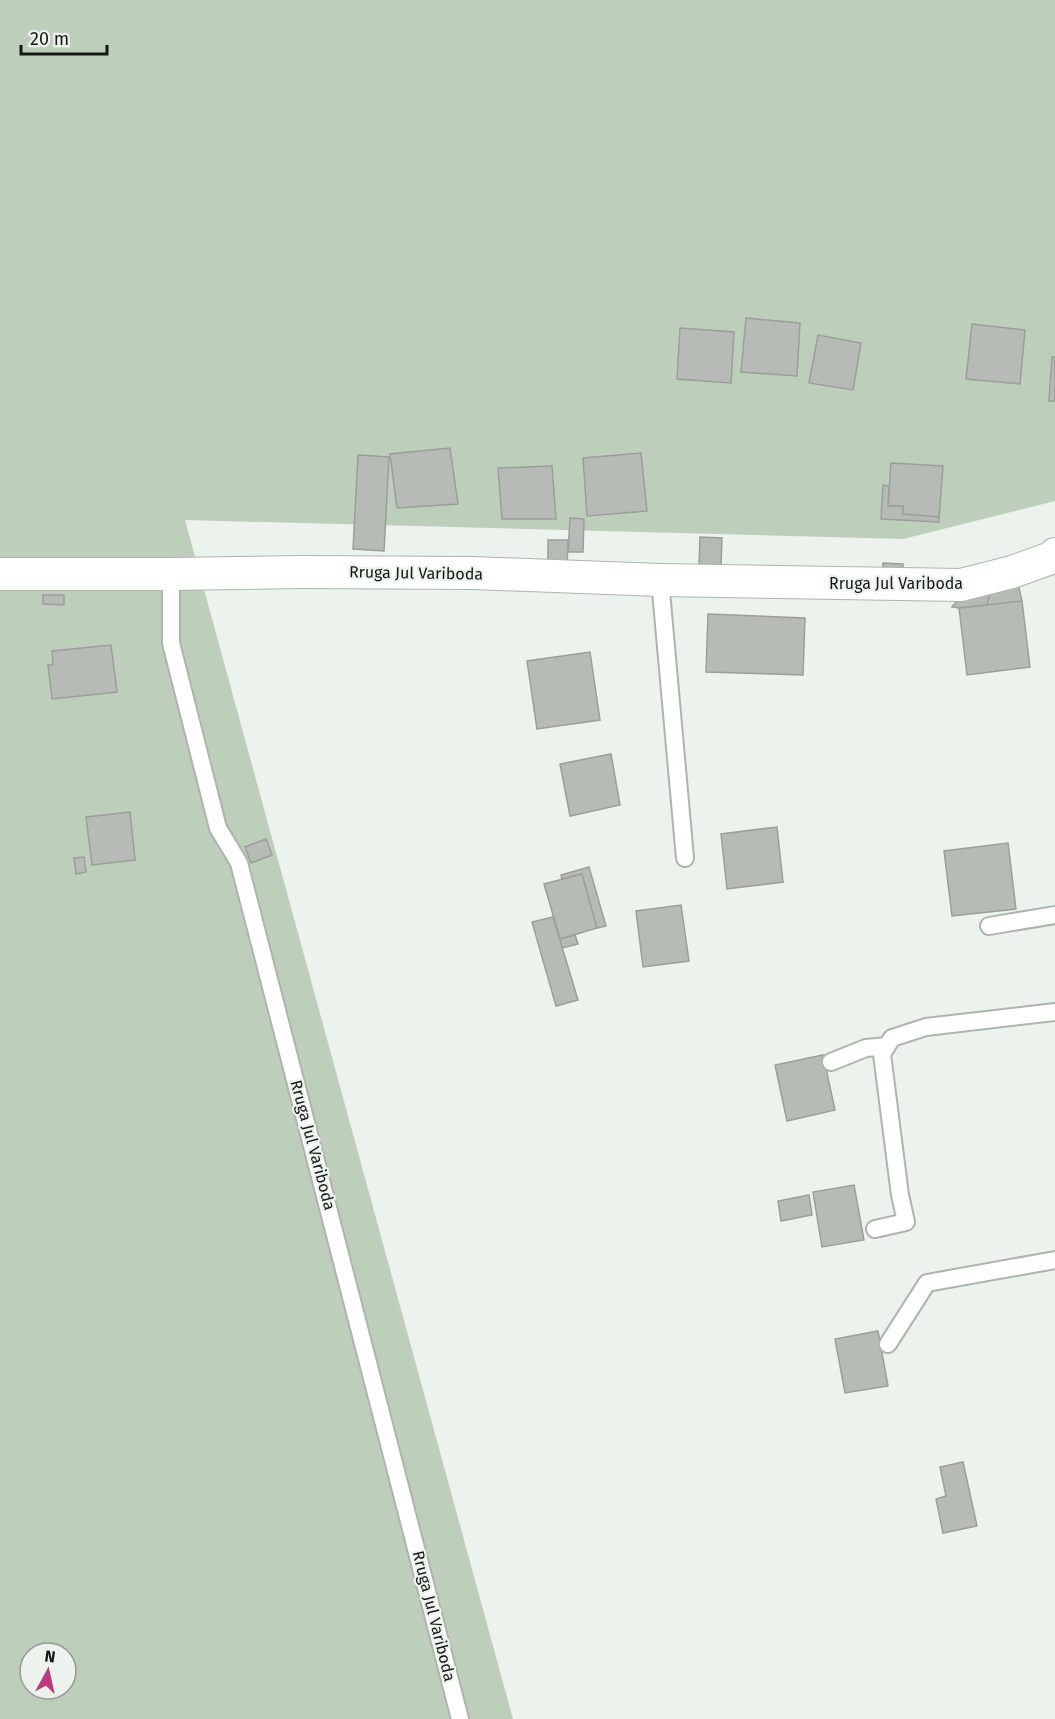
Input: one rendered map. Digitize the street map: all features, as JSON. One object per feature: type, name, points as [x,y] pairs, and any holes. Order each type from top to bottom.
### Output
[{"type":"street","name":"Rruga Jul Variboda","points":[[0,574],[461,573],[660,580],[961,585],[1012,572],[1051,558],[1055,554]]},
{"type":"lane","name":"Rruga Jul Variboda","points":[[171,574],[171,643],[218,828],[239,863],[460,1719]]},
{"type":"lane","points":[[660,580],[684,858]]},
{"type":"lane","points":[[988,926],[1055,915]]},
{"type":"lane","points":[[875,1229],[906,1221],[900,1195],[882,1053],[892,1038],[927,1027],[1055,1012]]},
{"type":"lane","points":[[831,1062],[866,1048],[887,1046]]},
{"type":"lane","points":[[888,1344],[927,1283],[1055,1260]]},
{"type":"green space","points":[[0,0],[1055,0],[1055,501],[903,539],[185,520],[513,1719],[0,1719]]},
{"type":"building","points":[[746,318],[800,323],[797,376],[741,372]]},
{"type":"building","points":[[972,324],[1025,330],[1020,384],[966,379]]},
{"type":"building","points":[[680,328],[734,332],[731,383],[677,379]]},
{"type":"building","points":[[818,335],[861,343],[853,390],[809,383]]},
{"type":"building","points":[[1052,357],[1055,357],[1055,401],[1049,401]]},
{"type":"building","points":[[450,448],[458,504],[397,508],[390,454]]},
{"type":"building","points":[[641,453],[647,511],[587,516],[583,458]]},
{"type":"building","points":[[358,455],[389,457],[384,551],[353,549]]},
{"type":"building","points":[[891,463],[943,466],[939,517],[903,514],[903,506],[888,506]]},
{"type":"building","points":[[552,466],[556,519],[502,519],[498,468]]},
{"type":"building","points":[[883,485],[889,486],[888,506],[903,506],[903,514],[939,517],[939,522],[881,519]]},
{"type":"building","points":[[570,518],[584,519],[583,552],[568,552]]},
{"type":"building","points":[[700,537],[722,538],[721,566],[699,565]]},
{"type":"building","points":[[548,540],[568,540],[567,568],[548,568]]},
{"type":"building","points":[[883,563],[903,564],[903,572],[883,571]]},
{"type":"building","points":[[1018,584],[1022,601],[987,605],[990,591]]},
{"type":"building","points":[[990,591],[987,605],[952,607],[963,593]]},
{"type":"building","points":[[43,595],[64,595],[64,605],[43,604]]},
{"type":"building","points":[[1022,601],[1030,667],[967,675],[959,608]]},
{"type":"building","points":[[708,614],[805,618],[803,675],[706,672]]},
{"type":"building","points":[[111,645],[117,692],[52,699],[48,665],[53,665],[52,651]]},
{"type":"building","points":[[590,652],[600,720],[537,729],[527,661]]},
{"type":"building","points":[[611,754],[620,805],[570,816],[560,764]]},
{"type":"building","points":[[130,812],[135,860],[92,865],[86,817]]},
{"type":"building","points":[[777,827],[783,882],[727,889],[721,834]]},
{"type":"building","points":[[266,839],[272,855],[251,863],[245,847]]},
{"type":"building","points":[[1008,843],[1016,909],[952,916],[944,851]]},
{"type":"building","points":[[84,857],[86,872],[76,874],[74,858]]},
{"type":"building","points":[[589,867],[606,926],[597,928],[582,874],[562,879],[561,875]]},
{"type":"building","points":[[582,874],[597,928],[560,939],[544,884]]},
{"type":"building","points":[[681,905],[689,961],[643,967],[636,911]]},
{"type":"building","points":[[553,917],[578,1000],[556,1006],[532,922]]},
{"type":"building","points":[[575,935],[578,944],[562,948],[560,939]]},
{"type":"building","points":[[823,1055],[835,1110],[787,1121],[775,1065]]},
{"type":"building","points":[[854,1185],[864,1240],[822,1247],[813,1192]]},
{"type":"building","points":[[809,1195],[812,1215],[781,1221],[778,1201]]},
{"type":"building","points":[[878,1331],[888,1386],[845,1393],[835,1339]]},
{"type":"building","points":[[963,1462],[977,1526],[943,1533],[936,1499],[946,1496],[940,1467]]}]
